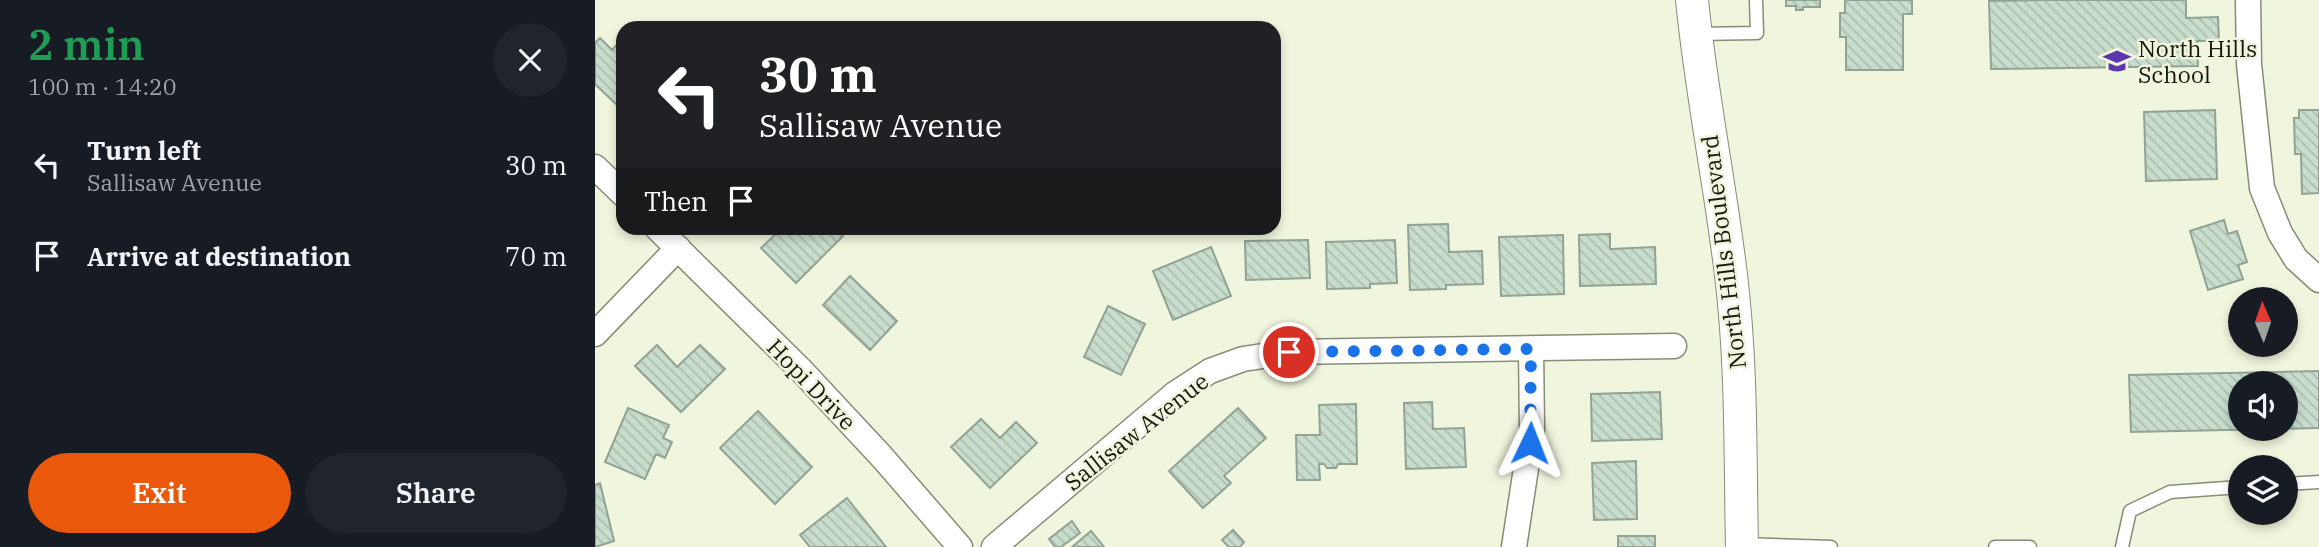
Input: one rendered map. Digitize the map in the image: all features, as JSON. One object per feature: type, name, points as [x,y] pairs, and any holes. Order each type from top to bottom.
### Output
[{"type":"street","name":"North Hills Boulevard","points":[[1692,0],[1731,274],[1738,358],[1742,545]]},
{"type":"street","points":[[2248,0],[2249,64],[2262,188],[2285,242],[2296,259],[2319,280]]},
{"type":"street","points":[[595,167],[616,187]]},
{"type":"street","name":"Hopi Drive","points":[[664,235],[800,369],[960,547]]},
{"type":"street","points":[[595,334],[678,248]]},
{"type":"street","name":"Sallisaw Avenue","points":[[994,547],[1176,393],[1210,371],[1243,359],[1289,352],[1674,346]]},
{"type":"street","points":[[1514,547],[1532,429],[1531,349]]},
{"type":"lane","points":[[1695,34],[1757,33],[1756,0]]},
{"type":"lane","points":[[2298,483],[2319,482]]},
{"type":"lane","points":[[2122,547],[2130,511],[2170,492],[2228,488]]},
{"type":"lane","points":[[1742,545],[1831,547]]},
{"type":"lane","points":[[1995,547],[2030,547]]},
{"type":"building","points":[[1786,0],[1820,0],[1820,7],[1803,7],[1803,10],[1796,10],[1796,6],[1786,6]]},
{"type":"building","points":[[1845,0],[1912,0],[1912,14],[1903,14],[1903,70],[1846,70],[1846,37],[1840,37],[1840,13],[1845,13]]},
{"type":"building","points":[[2186,0],[2186,18],[2218,17],[2219,41],[2197,41],[2198,66],[1991,69],[1989,1]]},
{"type":"building","points":[[600,38],[612,50],[616,46],[616,104],[595,84],[595,43]]},
{"type":"building","points":[[2215,110],[2217,179],[2146,181],[2144,112]]},
{"type":"building","points":[[2299,110],[2319,110],[2319,193],[2302,194],[2301,154],[2295,154],[2294,118],[2299,118]]},
{"type":"building","points":[[2224,220],[2228,234],[2237,231],[2247,262],[2238,265],[2243,279],[2208,290],[2190,231]]},
{"type":"building","points":[[1448,224],[1449,252],[1482,251],[1483,284],[1410,290],[1408,225]]},
{"type":"building","points":[[1610,234],[1610,249],[1655,247],[1656,284],[1580,286],[1579,235]]},
{"type":"building","points":[[775,235],[843,236],[796,283],[761,248]]},
{"type":"building","points":[[1563,235],[1564,294],[1501,296],[1499,237]]},
{"type":"building","points":[[1308,240],[1310,278],[1246,280],[1245,241]]},
{"type":"building","points":[[1395,240],[1397,283],[1370,284],[1370,288],[1327,289],[1326,242]]},
{"type":"building","points":[[1211,247],[1231,296],[1173,320],[1153,271]]},
{"type":"building","points":[[850,276],[897,321],[870,350],[823,305]]},
{"type":"building","points":[[1108,306],[1145,324],[1121,375],[1084,357]]},
{"type":"building","points":[[657,345],[677,367],[700,345],[725,369],[681,412],[635,366]]},
{"type":"building","points":[[2298,371],[2319,371],[2319,428],[2298,429]]},
{"type":"building","points":[[2228,373],[2228,430],[2131,432],[2129,375]]},
{"type":"building","points":[[1660,392],[1662,439],[1592,441],[1591,394]]},
{"type":"building","points":[[1432,402],[1433,429],[1464,428],[1466,467],[1406,469],[1404,403]]},
{"type":"building","points":[[1356,404],[1357,464],[1338,464],[1336,468],[1327,468],[1324,464],[1319,464],[1320,480],[1297,480],[1296,435],[1320,435],[1319,405]]},
{"type":"building","points":[[628,408],[669,425],[663,438],[672,442],[665,458],[656,454],[645,479],[605,462]]},
{"type":"building","points":[[1238,408],[1266,438],[1224,476],[1231,483],[1203,508],[1169,471]]},
{"type":"building","points":[[758,411],[812,467],[775,504],[720,448]]},
{"type":"building","points":[[981,419],[1000,438],[1016,422],[1037,443],[990,488],[951,447]]},
{"type":"building","points":[[1636,461],[1637,519],[1594,520],[1592,463]]},
{"type":"building","points":[[600,483],[614,541],[595,547],[595,485]]},
{"type":"building","points":[[847,498],[886,547],[810,547],[800,535]]},
{"type":"building","points":[[1072,521],[1080,533],[1061,547],[1055,547],[1049,539]]},
{"type":"building","points":[[1233,530],[1244,542],[1240,547],[1229,547],[1222,540]]},
{"type":"building","points":[[1091,531],[1104,547],[1072,547]]},
{"type":"building","points":[[1618,536],[1655,536],[1655,547],[1618,547]]},
{"type":"place","name":"North Hills School","points":[[2117,61]]},
{"type":"route","points":[[1289,352],[1531,349],[1530,443]]}]
